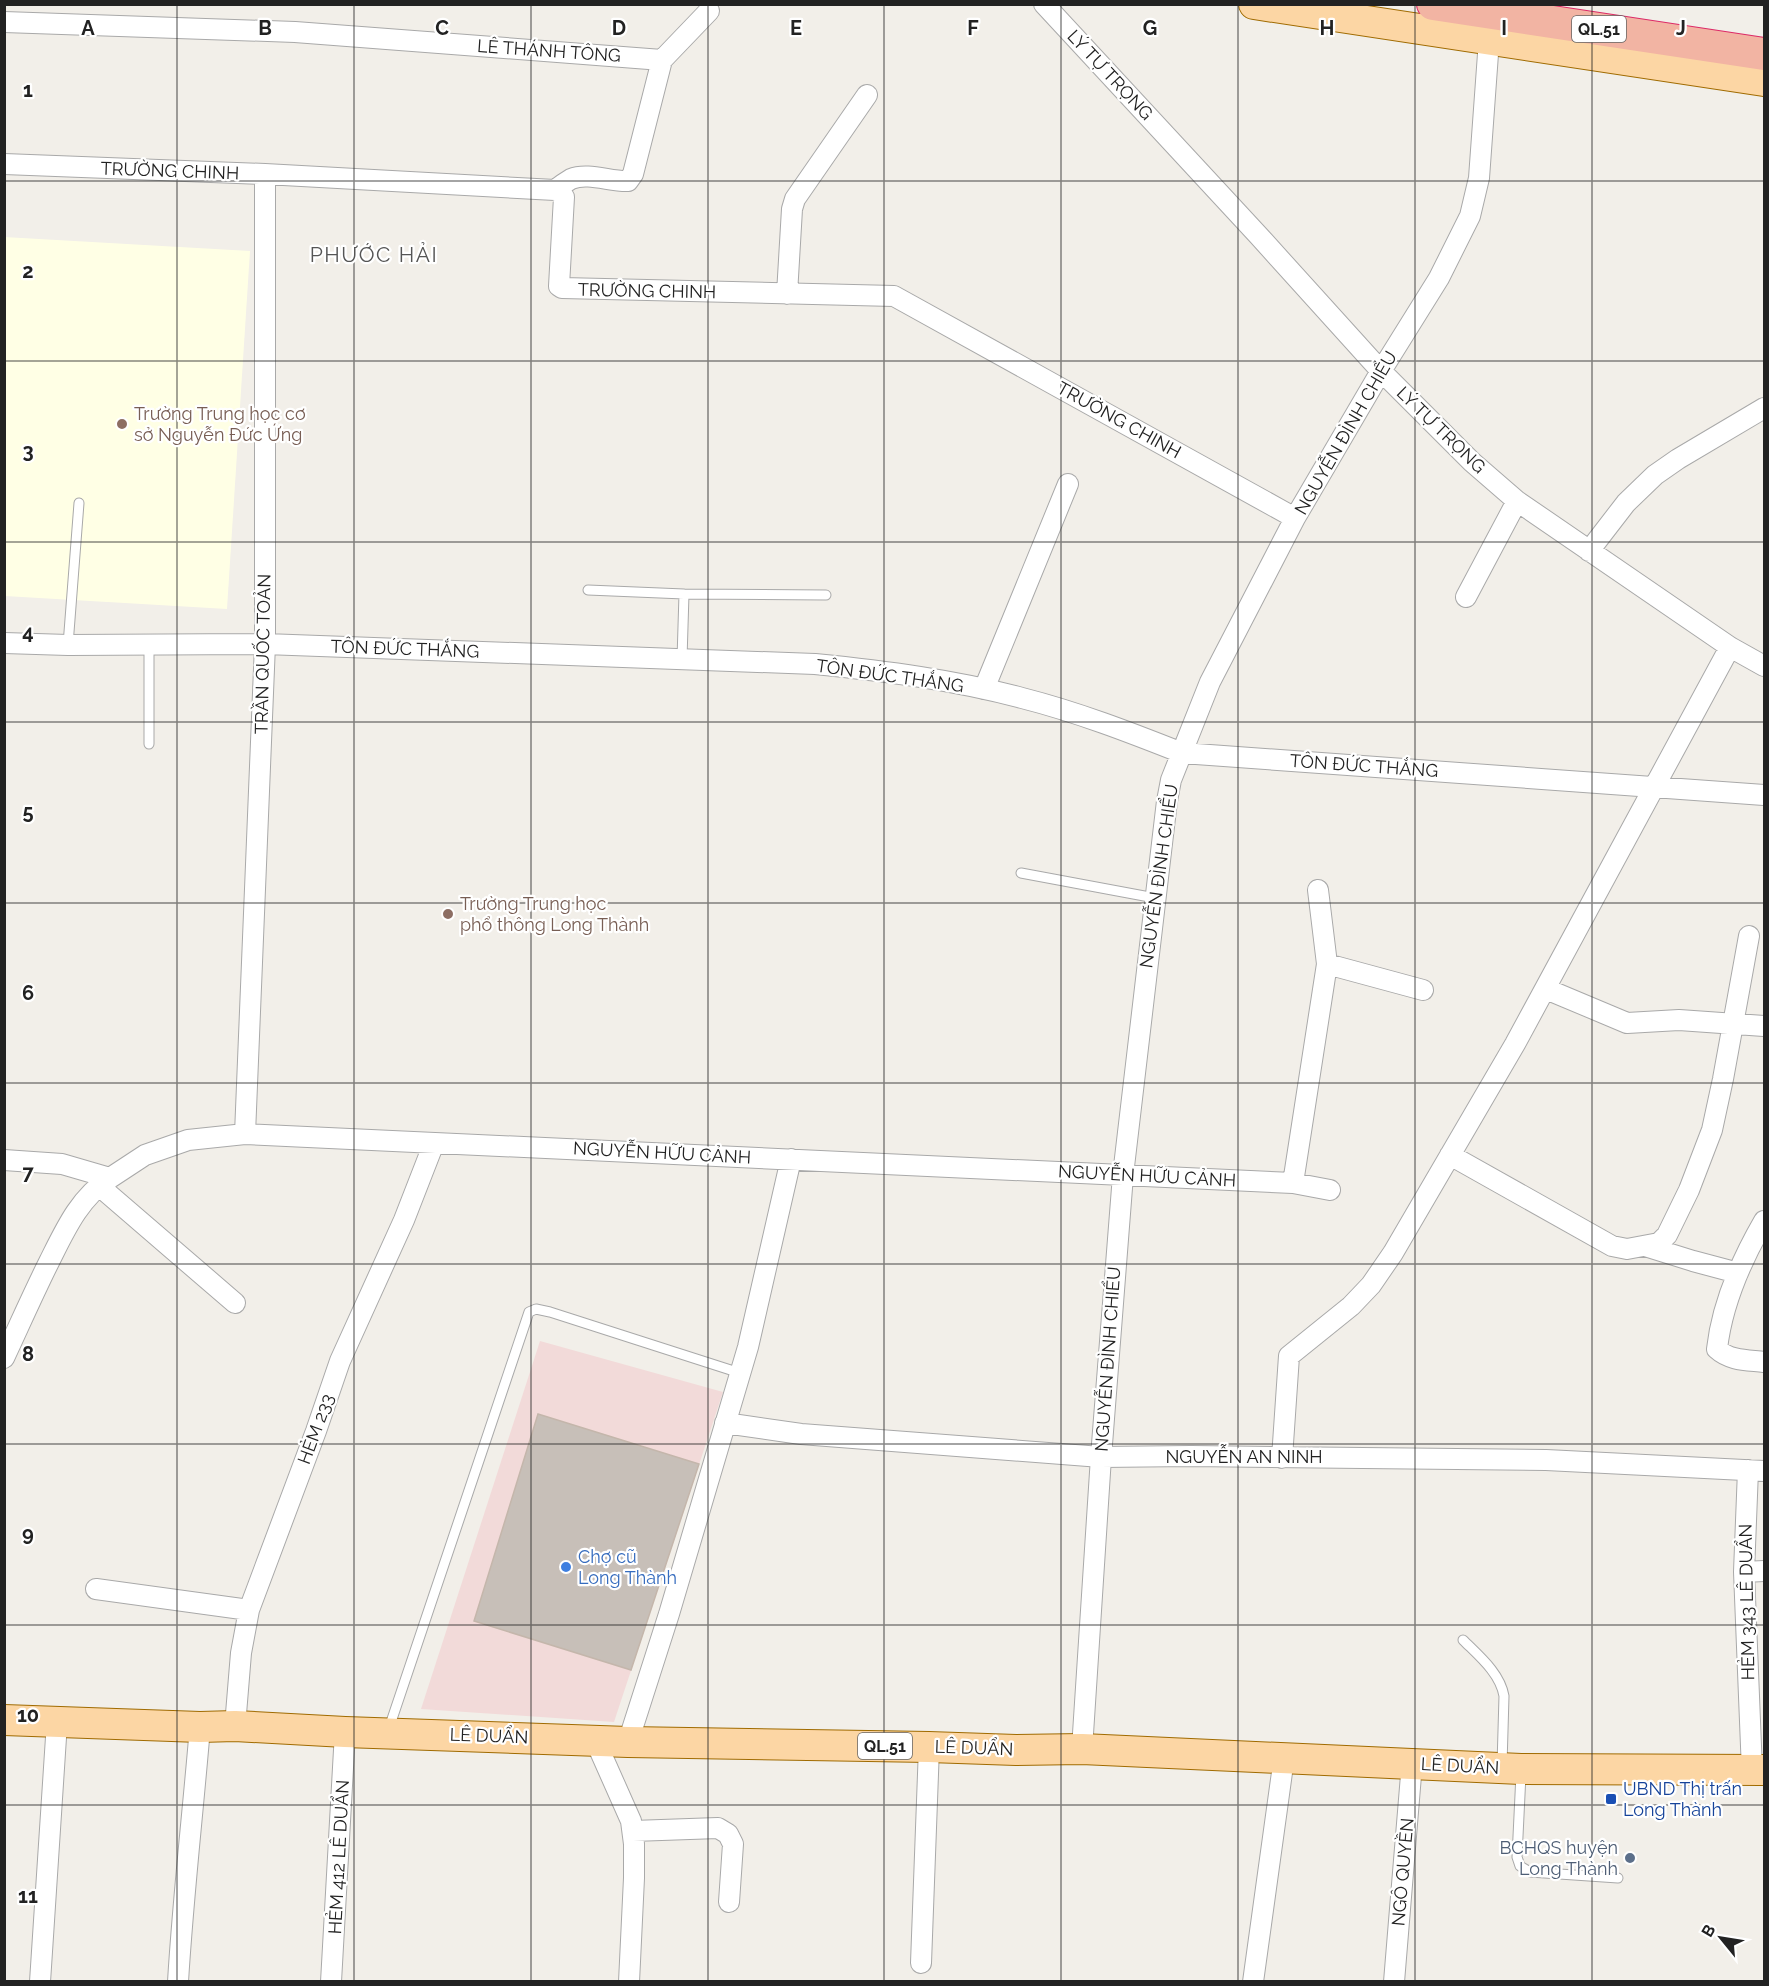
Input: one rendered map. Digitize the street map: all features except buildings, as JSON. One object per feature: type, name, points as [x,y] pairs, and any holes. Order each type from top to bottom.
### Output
[{"type":"highway","name":"QL.51","points":[[1433,4],[1490,27],[1764,54]]},
{"type":"main road","name":"QL.51","points":[[1254,4],[1490,27],[1764,81]]},
{"type":"main road","name":"LÊ DUẨN","points":[[4,1720],[200,1727],[235,1726],[628,1742],[1016,1750],[1082,1749],[1511,1768],[1758,1771]]},
{"type":"street","name":"LÝ TỰ TRỌNG","points":[[1044,4],[1381,371],[1472,462],[1517,501],[1730,647],[1764,666]]},
{"type":"street","points":[[555,190],[572,179],[584,177],[619,182],[628,181],[633,174],[662,60],[709,11]]},
{"type":"street","name":"LÊ THÁNH TÔNG","points":[[4,22],[295,32],[662,60]]},
{"type":"street","name":"NGUYỄN ĐÌNH CHIỂU","points":[[1082,1749],[1101,1457],[1123,1175],[1171,780],[1210,682],[1295,518],[1381,371],[1439,278],[1470,216],[1479,178],[1490,27]]},
{"type":"street","points":[[787,294],[792,209],[795,199],[867,94]]},
{"type":"street","name":"TRƯỜNG CHINH","points":[[4,164],[265,174],[555,190],[564,197],[559,286],[562,288],[894,296],[1295,518]]},
{"type":"street","name":"TRẦN QUỐC TOẢN","points":[[245,1134],[265,644],[265,174]]},
{"type":"street","points":[[1589,551],[1626,504],[1655,475],[1764,408]]},
{"type":"street","points":[[984,689],[1068,484]]},
{"type":"street","points":[[1467,597],[1517,501]]},
{"type":"street","name":"TÔN ĐỨC THẮNG","points":[[4,643],[265,644],[815,664],[888,672],[1022,698],[1110,724],[1182,753],[1764,795]]},
{"type":"street","points":[[1282,1458],[1289,1356],[1351,1305],[1371,1285],[1393,1253],[1546,989],[1730,647]]},
{"type":"street","points":[[1293,1183],[1327,964],[1318,890]]},
{"type":"street","points":[[1450,1155],[1612,1246],[1627,1249],[1659,1243],[1667,1235],[1689,1190],[1712,1130],[1749,936]]},
{"type":"street","points":[[1327,964],[1423,990]]},
{"type":"street","points":[[1546,989],[1627,1023],[1679,1020],[1764,1026]]},
{"type":"street","name":"NGUYỄN HỮU CẢNH","points":[[4,1358],[32,1296],[81,1204],[104,1182],[145,1155],[188,1140],[245,1134],[1293,1183],[1330,1190]]},
{"type":"street","name":"HẺM 233","points":[[235,1726],[241,1653],[249,1610],[340,1361],[404,1220],[434,1143]]},
{"type":"street","points":[[628,1742],[669,1614],[748,1347],[792,1159]]},
{"type":"street","points":[[4,1160],[62,1164],[104,1182],[235,1303]]},
{"type":"street","points":[[1764,1221],[1738,1273],[1717,1348],[1723,1354],[1734,1358],[1764,1362]]},
{"type":"street","points":[[1645,1245],[1738,1273]]},
{"type":"street","name":"NGUYỄN AN NINH","points":[[725,1423],[801,1434],[1101,1457],[1546,1461],[1756,1470]]},
{"type":"street","name":"HẺM 343 LÊ DUẨN","points":[[1756,1470],[1744,1572],[1758,1771]]},
{"type":"street","points":[[1744,1572],[1764,1572]]},
{"type":"street","points":[[96,1589],[249,1610]]},
{"type":"street","points":[[40,1982],[57,1722]]},
{"type":"street","points":[[178,1982],[200,1727]]},
{"type":"street","name":"HẺM 412 LÊ DUẨN","points":[[331,1982],[345,1732]]},
{"type":"street","points":[[595,1740],[631,1821],[633,1831],[634,1878],[629,1982]]},
{"type":"street","points":[[921,1963],[929,1747]]},
{"type":"street","points":[[1253,1982],[1284,1758]]},
{"type":"street","name":"NGÔ QUYỀN","points":[[1394,1982],[1412,1763]]},
{"type":"street","points":[[633,1831],[718,1828],[728,1834],[733,1844],[729,1902]]},
{"type":"lane","points":[[68,645],[79,503]]},
{"type":"lane","points":[[588,590],[684,594],[826,595]]},
{"type":"lane","points":[[682,659],[684,594]]},
{"type":"lane","points":[[149,644],[150,744]]},
{"type":"lane","points":[[1021,873],[1155,898]]},
{"type":"lane","points":[[388,1733],[529,1312],[536,1309],[550,1312],[740,1373]]},
{"type":"lane","points":[[1463,1640],[1502,1684],[1517,1857],[1520,1866],[1530,1872],[1618,1878]]},
{"type":"shaded area","name":"Trường Trung học cơ sở Nguyễn Đức Ứng","points":[[4,237],[250,251],[227,609],[5,596]]},
{"type":"shaded area","name":"Chợ cũ Long Thành","points":[[540,1341],[723,1392],[614,1722],[421,1709]]},
{"type":"place","name":"Trường Trung học cơ sở Nguyễn Đức Ứng","points":[[122,424]]},
{"type":"place","name":"Trường Trung học phổ thông Long Thành","points":[[448,914]]},
{"type":"place","name":"Chợ cũ Long Thành","points":[[566,1567]]},
{"type":"place","name":"UBND Thị trấn Long Thành","points":[[1611,1799]]},
{"type":"place","name":"BCHQS huyện Long Thành","points":[[1630,1858]]},
{"type":"district","name":"PHƯỚC HẢI","points":[[374,255]]}]
